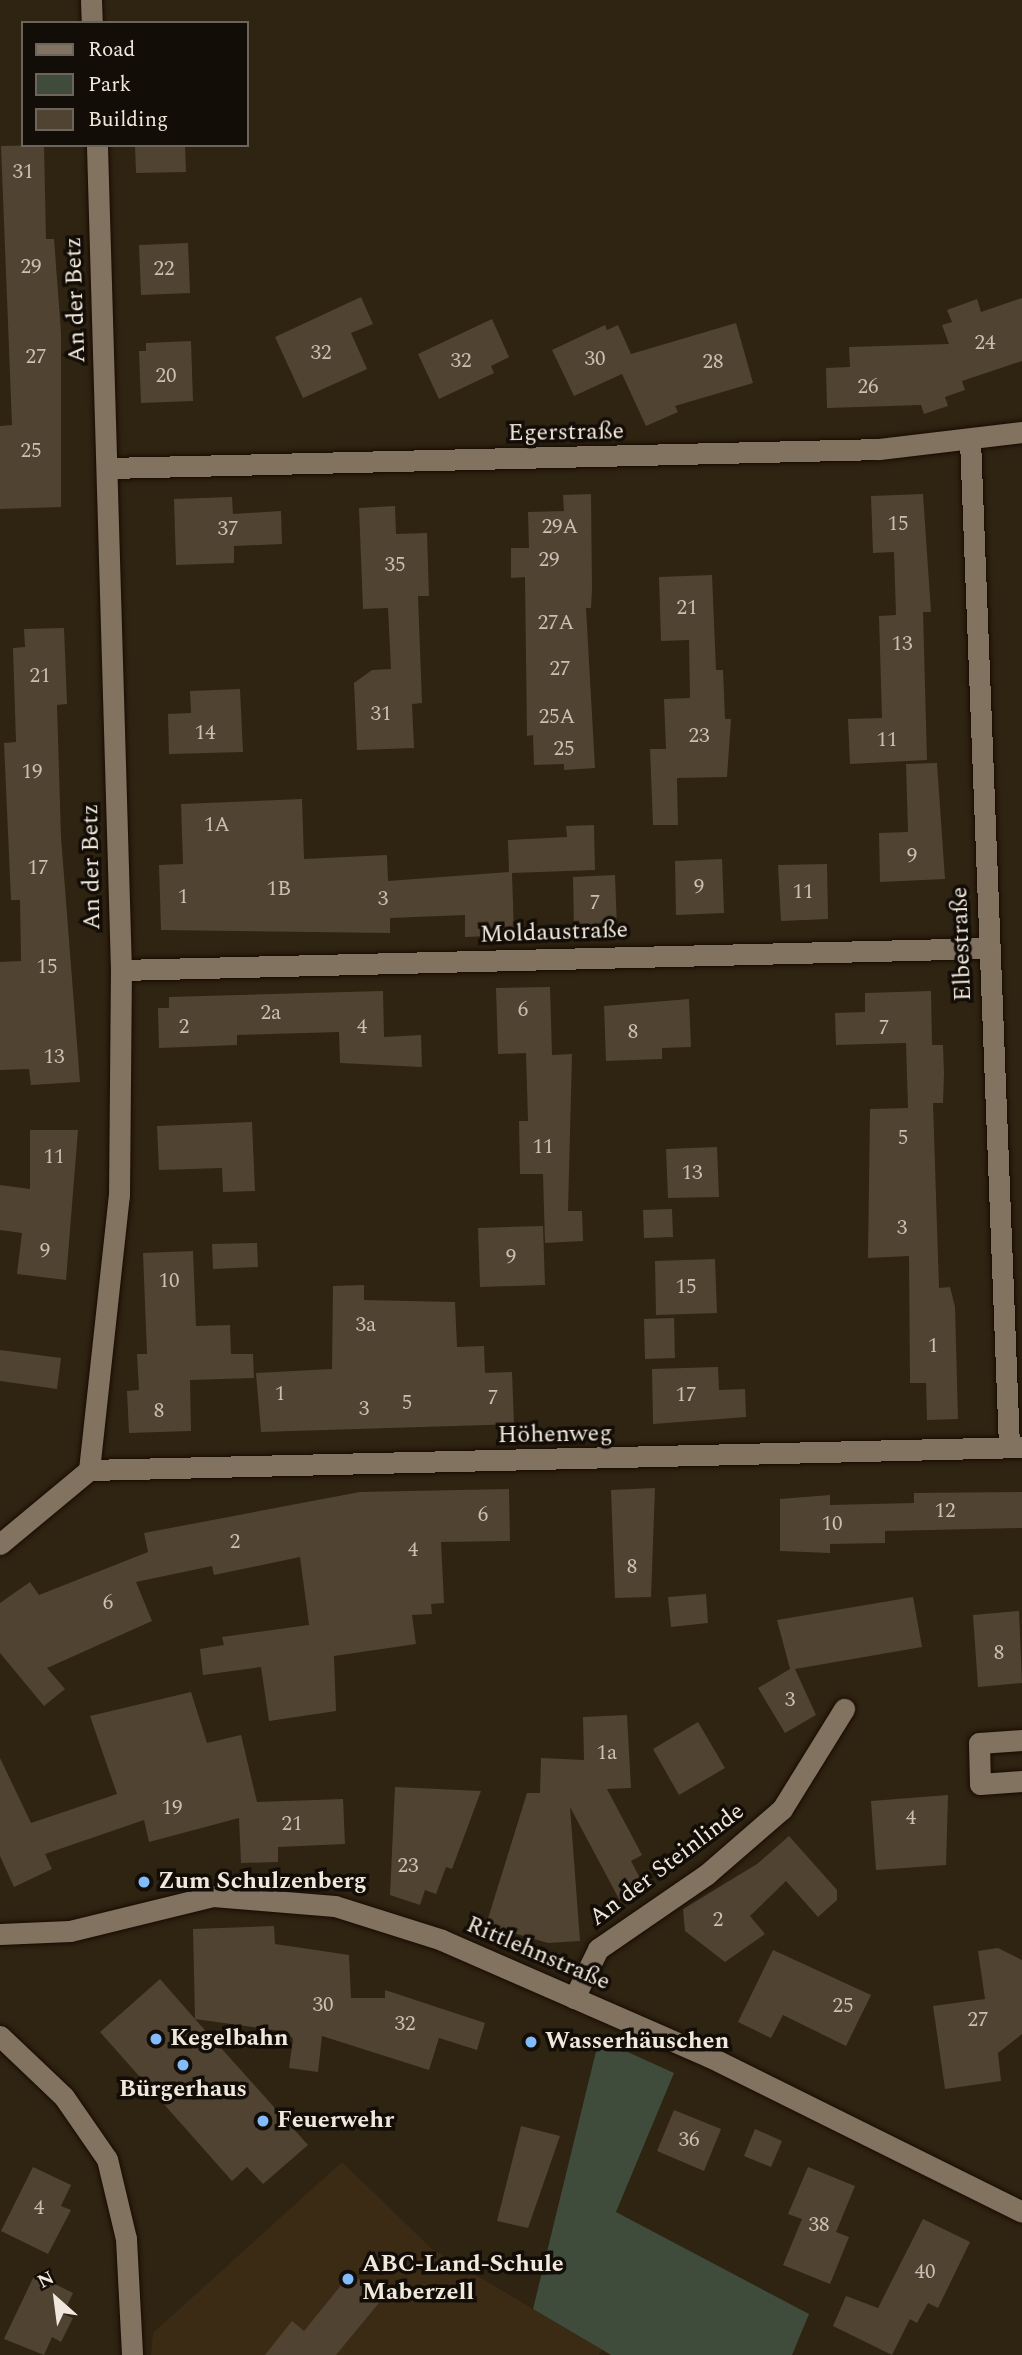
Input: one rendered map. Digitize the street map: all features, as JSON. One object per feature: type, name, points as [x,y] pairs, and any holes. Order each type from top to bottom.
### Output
[{"type":"street","points":[[91,0],[92,21]]},
{"type":"street","name":"An der Betz","points":[[89,1470],[118,1196],[121,970],[109,468],[97,147]]},
{"type":"street","name":"Egerstraße","points":[[109,468],[629,458],[970,440],[1022,432]]},
{"type":"street","name":"Elbestraße","points":[[970,440],[988,948],[1016,1447]]},
{"type":"street","name":"Moldaustraße","points":[[121,970],[988,948]]},
{"type":"street","name":"Höhenweg","points":[[89,1470],[1016,1447]]},
{"type":"street","points":[[0,1544],[89,1470]]},
{"type":"street","name":"An der Steinlinde","points":[[574,1998],[598,1949],[707,1874],[782,1810],[845,1709]]},
{"type":"street","points":[[1022,1740],[979,1743],[980,1784],[1022,1781]]},
{"type":"street","name":"Rittlehnstraße","points":[[0,1934],[70,1931],[200,1898],[292,1898],[379,1918],[574,1998],[848,2122],[1022,2212]]},
{"type":"street","points":[[0,2036],[64,2096],[107,2159],[126,2239],[132,2355]]},
{"type":"shaded area","name":"ABC-Land-Schule Maberzell","points":[[342,2162],[432,2249],[602,2350],[599,2355],[151,2355],[153,2333]]},
{"type":"green space","points":[[599,2039],[674,2073],[616,2212],[809,2314],[792,2355],[611,2355],[533,2309]]},
{"type":"building","points":[[1,146],[44,147],[46,239],[54,239],[61,332],[61,507],[0,509],[0,426],[12,425]]},
{"type":"building","points":[[135,147],[185,147],[186,172],[136,173]]},
{"type":"building","points":[[188,243],[190,293],[141,295],[139,245]]},
{"type":"building","points":[[361,297],[373,324],[351,333],[367,369],[303,398],[275,337]]},
{"type":"building","points":[[1022,298],[1022,361],[962,381],[965,390],[945,397],[948,406],[924,414],[921,405],[827,408],[826,368],[850,367],[849,347],[949,344],[942,325],[952,322],[947,310],[977,299],[981,312]]},
{"type":"building","points":[[492,319],[509,357],[491,366],[494,373],[439,399],[418,354]]},
{"type":"building","points":[[736,323],[753,383],[675,406],[678,412],[646,426],[622,374],[574,396],[552,350],[605,325],[607,330],[618,325],[631,354]]},
{"type":"building","points":[[191,341],[193,401],[141,403],[139,351],[146,351],[146,343]]},
{"type":"building","points":[[591,494],[592,588],[591,608],[586,608],[595,768],[564,770],[564,764],[534,765],[533,735],[527,736],[525,577],[511,578],[511,548],[529,548],[528,512],[564,511],[563,495]]},
{"type":"building","points":[[923,494],[931,612],[923,612],[927,760],[850,764],[848,719],[882,718],[879,616],[896,615],[894,552],[873,553],[871,496]]},
{"type":"building","points":[[232,497],[233,514],[281,511],[282,544],[234,546],[234,563],[176,565],[174,499]]},
{"type":"building","points":[[395,506],[396,534],[427,533],[429,596],[418,596],[422,703],[412,704],[414,748],[357,750],[354,683],[372,670],[391,669],[388,608],[363,609],[359,508]]},
{"type":"building","points":[[712,575],[716,670],[723,670],[725,719],[731,719],[727,777],[677,778],[678,825],[653,825],[650,749],[666,749],[664,699],[690,698],[689,640],[661,641],[659,577]]},
{"type":"building","points":[[64,628],[67,704],[57,705],[61,837],[80,1082],[31,1085],[29,1069],[0,1070],[0,962],[21,961],[20,900],[11,900],[4,743],[16,742],[13,648],[25,647],[24,629]]},
{"type":"building","points":[[240,689],[243,752],[169,754],[168,714],[191,713],[190,691]]},
{"type":"building","points":[[937,763],[945,879],[880,882],[879,833],[908,832],[906,764]]},
{"type":"building","points":[[302,799],[304,859],[387,855],[388,881],[509,872],[508,840],[567,837],[566,826],[594,825],[595,870],[512,873],[514,935],[465,937],[465,915],[390,918],[390,933],[161,930],[159,865],[183,864],[181,804]]},
{"type":"building","points":[[722,859],[724,913],[676,915],[675,861]]},
{"type":"building","points":[[827,864],[828,919],[781,921],[778,865]]},
{"type":"building","points":[[615,875],[617,930],[574,931],[573,877]]},
{"type":"building","points":[[550,987],[552,1055],[572,1054],[568,1211],[582,1211],[583,1241],[545,1243],[543,1174],[520,1174],[519,1121],[528,1121],[526,1053],[498,1054],[496,988]]},
{"type":"building","points":[[383,991],[384,1037],[421,1035],[422,1067],[340,1063],[339,1032],[237,1035],[237,1045],[159,1048],[158,1008],[169,1008],[169,997]]},
{"type":"building","points":[[931,991],[932,1045],[943,1045],[944,1074],[943,1103],[933,1103],[939,1288],[950,1287],[955,1307],[958,1419],[927,1420],[926,1383],[910,1383],[909,1256],[868,1258],[870,1109],[908,1108],[906,1043],[836,1045],[835,1013],[865,1012],[865,993]]},
{"type":"building","points":[[689,999],[691,1047],[662,1048],[662,1059],[606,1061],[604,1006]]},
{"type":"building","points":[[252,1122],[255,1191],[223,1192],[222,1168],[159,1170],[157,1126]]},
{"type":"building","points":[[30,1130],[78,1130],[66,1280],[17,1274],[22,1233],[0,1230],[0,1185],[30,1189]]},
{"type":"building","points":[[717,1147],[719,1197],[668,1198],[666,1149]]},
{"type":"building","points":[[672,1209],[673,1237],[644,1238],[643,1210]]},
{"type":"building","points":[[543,1226],[545,1285],[480,1287],[478,1228]]},
{"type":"building","points":[[257,1243],[258,1267],[213,1269],[212,1244]]},
{"type":"building","points":[[193,1251],[196,1326],[230,1325],[231,1354],[253,1354],[254,1378],[190,1380],[191,1431],[129,1433],[127,1391],[139,1390],[137,1354],[147,1354],[143,1253]]},
{"type":"building","points":[[715,1259],[717,1313],[656,1315],[655,1261]]},
{"type":"building","points":[[364,1285],[364,1300],[455,1302],[457,1347],[484,1346],[485,1373],[512,1372],[514,1424],[261,1432],[256,1373],[332,1369],[333,1286]]},
{"type":"building","points":[[674,1318],[675,1358],[645,1359],[644,1319]]},
{"type":"building","points":[[0,1350],[61,1358],[57,1389],[0,1381]]},
{"type":"building","points":[[718,1367],[719,1390],[745,1389],[746,1417],[653,1424],[652,1369]]},
{"type":"building","points":[[655,1488],[651,1597],[615,1598],[611,1490]]},
{"type":"building","points":[[509,1489],[510,1541],[441,1542],[444,1603],[431,1604],[432,1614],[412,1615],[416,1644],[334,1656],[336,1711],[269,1721],[261,1667],[203,1675],[200,1649],[224,1645],[222,1637],[309,1625],[300,1557],[214,1575],[212,1566],[136,1582],[152,1621],[47,1668],[65,1689],[44,1706],[0,1653],[0,1603],[30,1582],[39,1595],[148,1552],[144,1533],[360,1492]]},
{"type":"building","points":[[1022,1492],[1022,1528],[885,1531],[885,1543],[830,1544],[830,1553],[780,1551],[780,1499],[830,1495],[830,1505],[914,1503],[914,1493]]},
{"type":"building","points":[[706,1594],[708,1623],[671,1627],[668,1597]]},
{"type":"building","points":[[913,1597],[922,1647],[795,1669],[816,1715],[785,1733],[758,1688],[790,1669],[777,1620]]},
{"type":"building","points":[[1019,1611],[1022,1683],[978,1687],[973,1615]]},
{"type":"building","points":[[191,1692],[207,1743],[241,1735],[257,1802],[343,1799],[345,1844],[278,1847],[278,1862],[241,1863],[239,1818],[149,1842],[144,1820],[45,1854],[52,1869],[14,1887],[0,1856],[0,1758],[31,1823],[117,1794],[90,1716]]},
{"type":"building","points":[[627,1715],[631,1788],[607,1789],[642,1855],[631,1861],[644,1886],[619,1899],[570,1807],[580,1941],[548,1943],[486,1925],[527,1793],[540,1793],[541,1758],[584,1760],[583,1717]]},
{"type":"building","points":[[698,1722],[725,1768],[679,1795],[653,1749]]},
{"type":"building","points":[[395,1787],[481,1791],[452,1869],[446,1867],[436,1894],[425,1890],[420,1905],[390,1895]]},
{"type":"building","points":[[948,1795],[946,1865],[876,1870],[871,1801]]},
{"type":"building","points":[[789,1836],[837,1890],[837,1900],[818,1917],[786,1881],[750,1916],[765,1934],[725,1962],[685,1931],[683,1909],[757,1864]]},
{"type":"building","points":[[274,1926],[275,1944],[349,1955],[351,1998],[385,1998],[385,1990],[485,2023],[477,2050],[439,2038],[429,2070],[322,2036],[318,2072],[289,2068],[293,2039],[287,2032],[195,2019],[193,1929]]},
{"type":"building","points":[[998,1948],[1022,1960],[1022,2034],[998,2053],[1001,2081],[945,2089],[933,2006],[985,1999],[978,1951]]},
{"type":"building","points":[[773,1950],[871,1995],[846,2046],[783,2015],[771,2038],[738,2022]]},
{"type":"building","name":"Bürgerhaus","points":[[160,1979],[308,2145],[263,2184],[247,2167],[232,2181],[100,2032]]},
{"type":"building","points":[[674,2110],[721,2129],[704,2171],[657,2151]]},
{"type":"building","points":[[521,2126],[560,2136],[528,2228],[497,2221]]},
{"type":"building","points":[[755,2129],[782,2141],[771,2167],[744,2156]]},
{"type":"building","points":[[33,2167],[71,2185],[61,2206],[71,2210],[48,2254],[1,2231]]},
{"type":"building","points":[[808,2167],[855,2186],[836,2232],[849,2237],[830,2284],[783,2265],[802,2219],[788,2214]]},
{"type":"building","points":[[923,2219],[970,2242],[938,2308],[928,2303],[917,2323],[910,2319],[892,2355],[833,2326],[846,2296],[878,2308]]},
{"type":"building","points":[[351,2273],[383,2298],[336,2355],[265,2355],[292,2321],[304,2331]]},
{"type":"building","points":[[35,2274],[73,2293],[63,2314],[73,2318],[61,2342],[52,2337],[44,2355],[4,2339]]},
{"type":"place","name":"Zum Schulzenberg","points":[[144,1882]]},
{"type":"place","name":"Kegelbahn","points":[[156,2039]]},
{"type":"place","name":"Wasserhäuschen","points":[[531,2042]]},
{"type":"place","name":"Bürgerhaus","points":[[183,2065]]},
{"type":"place","name":"Feuerwehr","points":[[263,2121]]},
{"type":"place","name":"ABC-Land-Schule Maberzell","points":[[348,2279]]}]
